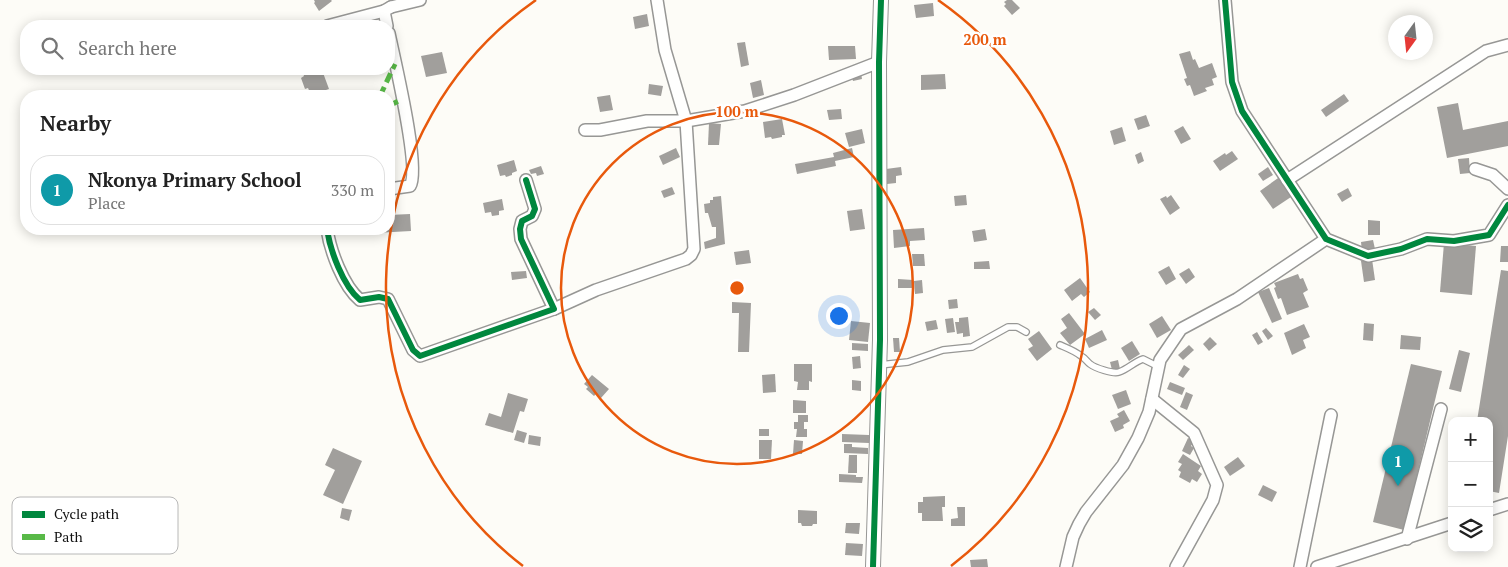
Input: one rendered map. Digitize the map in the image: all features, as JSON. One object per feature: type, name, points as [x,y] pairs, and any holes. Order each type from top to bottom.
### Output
[{"type":"street","points":[[345,20],[388,6],[420,0]]},
{"type":"street","points":[[329,235],[336,262],[353,294],[360,300],[379,297],[388,300],[414,350],[420,356],[554,308],[596,290],[686,259],[694,250],[686,120],[665,50],[657,0]]},
{"type":"street","points":[[875,565],[879,365],[879,62],[881,0]]},
{"type":"street","points":[[1224,0],[1232,82],[1242,112],[1326,239],[1368,256],[1401,249],[1427,239],[1454,241],[1489,234],[1508,205]]},
{"type":"street","points":[[388,6],[388,20]]},
{"type":"street","points":[[1287,180],[1486,51],[1508,45]]},
{"type":"street","points":[[585,130],[600,130],[647,121],[686,120],[745,111],[794,95],[879,62]]},
{"type":"street","points":[[395,64],[411,147],[413,182],[410,186],[395,188]]},
{"type":"street","points":[[1475,169],[1493,175],[1508,189]]},
{"type":"street","points":[[526,180],[535,210],[532,216],[522,221],[520,229],[521,239],[554,308]]},
{"type":"street","points":[[1066,567],[1078,524],[1123,465],[1142,429],[1149,412],[1160,360],[1181,329],[1237,299],[1326,239]]},
{"type":"street","points":[[1152,399],[1194,432],[1216,485],[1213,500],[1176,567]]},
{"type":"street","points":[[1407,539],[1441,409]]},
{"type":"street","points":[[1300,567],[1331,415]]},
{"type":"street","points":[[1493,509],[1508,504]]},
{"type":"street","points":[[1316,567],[1448,524]]},
{"type":"lane","points":[[879,365],[908,362],[943,350],[972,347],[1008,326],[1017,327],[1026,332]]},
{"type":"lane","points":[[1060,345],[1082,356],[1092,366],[1110,373],[1117,373],[1143,359],[1159,367]]},
{"type":"building","points":[[314,0],[331,0],[332,1],[319,11]]},
{"type":"building","points":[[1012,0],[1020,8],[1012,15],[1004,6],[1006,4],[1004,2]]},
{"type":"building","points":[[933,3],[934,16],[916,18],[914,5]]},
{"type":"building","points":[[647,14],[649,26],[635,29],[633,17]]},
{"type":"building","points":[[745,42],[749,65],[741,67],[737,43]]},
{"type":"building","points":[[828,46],[855,46],[856,59],[829,60]]},
{"type":"building","points":[[1190,51],[1193,60],[1195,59],[1199,68],[1212,63],[1217,77],[1212,79],[1214,85],[1205,88],[1207,91],[1194,96],[1190,85],[1187,86],[1184,79],[1187,78],[1179,54]]},
{"type":"building","points":[[442,52],[447,73],[426,77],[421,56]]},
{"type":"building","points":[[861,73],[862,79],[853,81],[851,75]]},
{"type":"building","points":[[945,74],[946,89],[921,90],[921,75]]},
{"type":"building","points":[[324,75],[329,89],[305,89],[301,78],[304,76]]},
{"type":"building","points":[[761,80],[764,95],[753,98],[750,83]]},
{"type":"building","points":[[649,84],[663,86],[661,96],[648,94]]},
{"type":"building","points":[[1344,94],[1349,101],[1326,117],[1321,110]]},
{"type":"building","points":[[610,95],[613,110],[600,112],[597,97]]},
{"type":"building","points":[[1458,103],[1463,130],[1508,121],[1508,146],[1447,158],[1437,107]]},
{"type":"building","points":[[841,109],[842,119],[829,120],[827,110]]},
{"type":"building","points":[[1146,115],[1150,126],[1138,130],[1134,119]]},
{"type":"building","points":[[782,119],[785,135],[772,139],[771,137],[765,138],[763,122]]},
{"type":"building","points":[[709,123],[721,124],[719,145],[708,145]]},
{"type":"building","points":[[1183,126],[1191,139],[1181,144],[1174,131]]},
{"type":"building","points":[[1122,127],[1126,141],[1114,145],[1110,131]]},
{"type":"building","points":[[862,129],[865,143],[849,147],[845,133]]},
{"type":"building","points":[[676,148],[680,157],[663,165],[659,156]]},
{"type":"building","points":[[852,148],[854,157],[835,161],[836,166],[797,174],[795,164],[834,157],[833,153]]},
{"type":"building","points":[[1232,151],[1238,159],[1220,171],[1213,161]]},
{"type":"building","points":[[1141,152],[1144,161],[1138,164],[1135,155]]},
{"type":"building","points":[[1469,158],[1470,173],[1460,174],[1458,159]]},
{"type":"building","points":[[514,160],[517,171],[506,177],[505,175],[500,176],[497,165]]},
{"type":"building","points":[[541,166],[544,174],[537,176],[536,173],[531,174],[529,170]]},
{"type":"building","points":[[901,167],[902,175],[896,176],[896,183],[887,184],[886,169]]},
{"type":"building","points":[[1268,167],[1273,175],[1263,181],[1258,174]]},
{"type":"building","points":[[1281,176],[1294,195],[1273,209],[1260,191]]},
{"type":"building","points":[[672,187],[675,194],[664,198],[661,191]]},
{"type":"building","points":[[1348,188],[1352,196],[1342,202],[1337,194]]},
{"type":"building","points":[[966,195],[967,205],[955,206],[954,196]]},
{"type":"building","points":[[1171,195],[1180,208],[1170,215],[1160,199]]},
{"type":"building","points":[[721,196],[725,244],[705,249],[704,242],[716,238],[716,227],[712,227],[708,213],[705,213],[704,204],[710,203],[713,197]]},
{"type":"building","points":[[502,199],[504,210],[499,211],[499,215],[492,216],[491,212],[485,213],[483,203]]},
{"type":"building","points":[[862,209],[865,229],[850,231],[847,211]]},
{"type":"building","points":[[410,214],[411,231],[395,232],[395,215]]},
{"type":"building","points":[[1368,220],[1380,221],[1380,235],[1368,235]]},
{"type":"building","points":[[924,228],[925,240],[910,241],[910,246],[894,248],[893,230]]},
{"type":"building","points":[[985,229],[987,240],[974,242],[972,231]]},
{"type":"building","points":[[1373,240],[1375,249],[1362,252],[1361,242]]},
{"type":"building","points":[[1444,243],[1476,246],[1472,295],[1440,292]]},
{"type":"building","points":[[1501,246],[1508,246],[1508,262],[1500,262]]},
{"type":"building","points":[[749,250],[751,263],[736,265],[734,252]]},
{"type":"building","points":[[912,254],[924,254],[925,266],[913,266]]},
{"type":"building","points":[[1372,259],[1375,280],[1364,282],[1361,261]]},
{"type":"building","points":[[989,261],[990,269],[974,269],[974,262]]},
{"type":"building","points":[[1169,266],[1176,279],[1166,285],[1158,272]]},
{"type":"building","points":[[1189,268],[1195,277],[1186,284],[1179,274]]},
{"type":"building","points":[[1501,270],[1508,271],[1508,436],[1499,493],[1493,492],[1493,417],[1478,417]]},
{"type":"building","points":[[526,271],[527,278],[512,280],[511,272]]},
{"type":"building","points":[[1298,274],[1300,279],[1303,278],[1308,290],[1303,293],[1309,307],[1287,315],[1281,298],[1278,299],[1274,283]]},
{"type":"building","points":[[1080,278],[1090,292],[1084,297],[1081,294],[1072,301],[1064,290]]},
{"type":"building","points":[[898,279],[913,280],[912,288],[898,288]]},
{"type":"building","points":[[922,280],[923,293],[915,294],[914,281]]},
{"type":"building","points":[[1269,288],[1282,319],[1272,323],[1258,292]]},
{"type":"building","points":[[957,299],[958,308],[949,309],[948,300]]},
{"type":"building","points":[[732,302],[751,303],[749,352],[738,352],[739,313],[732,313]]},
{"type":"building","points":[[1094,308],[1101,315],[1095,320],[1088,312]]},
{"type":"building","points":[[1069,313],[1085,334],[1070,345],[1060,333],[1067,328],[1061,319]]},
{"type":"building","points":[[1162,316],[1171,330],[1157,338],[1149,324]]},
{"type":"building","points":[[968,317],[970,336],[963,337],[963,333],[957,334],[955,322],[959,322],[959,318]]},
{"type":"building","points":[[953,318],[955,332],[947,333],[945,319]]},
{"type":"building","points":[[936,320],[938,329],[927,331],[925,322]]},
{"type":"building","points":[[851,321],[870,323],[868,342],[849,340]]},
{"type":"building","points":[[1364,323],[1374,324],[1373,341],[1363,340]]},
{"type":"building","points":[[1304,324],[1310,337],[1303,340],[1306,348],[1292,355],[1284,333]]},
{"type":"building","points":[[1266,328],[1273,336],[1268,340],[1262,331]]},
{"type":"building","points":[[1102,330],[1107,340],[1089,348],[1085,339]]},
{"type":"building","points":[[1039,331],[1052,349],[1037,361],[1028,349],[1033,346],[1028,339]]},
{"type":"building","points":[[1257,332],[1263,342],[1258,345],[1252,335]]},
{"type":"building","points":[[1401,335],[1421,337],[1420,350],[1400,349]]},
{"type":"building","points":[[1210,337],[1217,344],[1209,351],[1203,344]]},
{"type":"building","points":[[893,338],[899,338],[900,352],[894,352]]},
{"type":"building","points":[[1132,341],[1140,354],[1129,361],[1121,348]]},
{"type":"building","points":[[852,343],[868,344],[868,351],[852,350]]},
{"type":"building","points":[[1189,345],[1194,350],[1183,360],[1178,355]]},
{"type":"building","points":[[1459,350],[1470,353],[1461,392],[1449,389]]},
{"type":"building","points":[[860,356],[861,368],[853,369],[852,357]]},
{"type":"building","points":[[1118,360],[1120,369],[1112,370],[1110,362]]},
{"type":"building","points":[[794,364],[812,364],[812,382],[809,381],[809,390],[797,390],[798,382],[794,381]]},
{"type":"building","points":[[1411,364],[1442,371],[1404,530],[1373,522]]},
{"type":"building","points":[[1184,365],[1190,369],[1183,378],[1178,375]]},
{"type":"building","points":[[775,374],[776,392],[763,393],[762,375]]},
{"type":"building","points":[[592,375],[609,389],[601,398],[596,394],[594,396],[586,389],[588,387],[584,384]]},
{"type":"building","points":[[852,380],[861,381],[861,391],[852,390]]},
{"type":"building","points":[[1170,382],[1185,388],[1182,395],[1167,389]]},
{"type":"building","points":[[1126,390],[1131,404],[1118,409],[1112,395]]},
{"type":"building","points":[[1186,392],[1193,395],[1187,410],[1180,407]]},
{"type":"building","points":[[508,393],[528,399],[524,412],[520,411],[513,433],[485,425],[489,413],[501,417]]},
{"type":"building","points":[[793,400],[806,401],[806,413],[793,413]]},
{"type":"building","points":[[1124,410],[1130,421],[1123,425],[1124,428],[1115,432],[1110,421],[1119,417],[1117,414]]},
{"type":"building","points":[[798,415],[808,415],[808,422],[804,422],[804,429],[807,429],[807,437],[796,437],[797,429],[794,429],[794,422],[798,422]]},
{"type":"building","points":[[759,429],[769,429],[769,436],[759,436]]},
{"type":"building","points":[[517,430],[527,433],[524,443],[514,440]]},
{"type":"building","points":[[842,434],[869,435],[869,443],[842,442]]},
{"type":"building","points":[[529,435],[541,437],[540,446],[528,444]]},
{"type":"building","points":[[1188,438],[1194,441],[1191,446],[1194,448],[1190,455],[1182,451]]},
{"type":"building","points":[[759,440],[772,440],[771,459],[759,459]]},
{"type":"building","points":[[794,440],[803,441],[802,454],[793,454]]},
{"type":"building","points":[[844,444],[852,444],[852,447],[868,448],[868,454],[844,453]]},
{"type":"building","points":[[333,448],[362,461],[343,504],[323,495],[335,470],[325,465]]},
{"type":"building","points":[[1183,454],[1201,466],[1198,471],[1202,474],[1197,482],[1192,479],[1190,483],[1179,477],[1181,472],[1178,470],[1182,464],[1178,462]]},
{"type":"building","points":[[849,455],[857,455],[857,473],[848,473]]},
{"type":"building","points":[[1238,457],[1245,466],[1230,476],[1224,467]]},
{"type":"building","points":[[839,474],[863,477],[862,483],[839,482]]},
{"type":"building","points":[[1263,485],[1277,492],[1272,502],[1258,495]]},
{"type":"building","points":[[945,496],[945,507],[942,507],[943,521],[922,521],[922,513],[918,513],[918,502],[923,502],[923,497]]},
{"type":"building","points":[[957,507],[965,507],[965,526],[951,526],[951,519],[958,518]]},
{"type":"building","points":[[342,508],[352,510],[349,521],[340,518]]},
{"type":"building","points":[[798,510],[817,511],[817,524],[802,526],[801,523],[798,523]]},
{"type":"building","points":[[846,523],[860,523],[859,534],[845,533]]},
{"type":"building","points":[[846,543],[863,544],[862,556],[845,555]]},
{"type":"building","points":[[987,559],[988,567],[971,567],[970,560]]},
{"type":"marked path","points":[[383,90],[390,75]]},
{"type":"marked path","points":[[395,103],[402,99]]},
{"type":"cycle path","points":[[873,567],[880,340],[879,62],[881,0]]},
{"type":"cycle path","points":[[1225,0],[1232,82],[1242,111],[1326,239],[1368,256],[1401,249],[1427,239],[1454,241],[1489,235],[1508,205]]},
{"type":"cycle path","points":[[328,235],[338,267],[354,294],[360,300],[379,297],[388,299],[413,350],[420,356],[554,309],[521,239],[520,229],[522,221],[532,216],[535,209],[526,180]]},
{"type":"place","name":"Nkonya Primary School","points":[[1398,486]]}]
